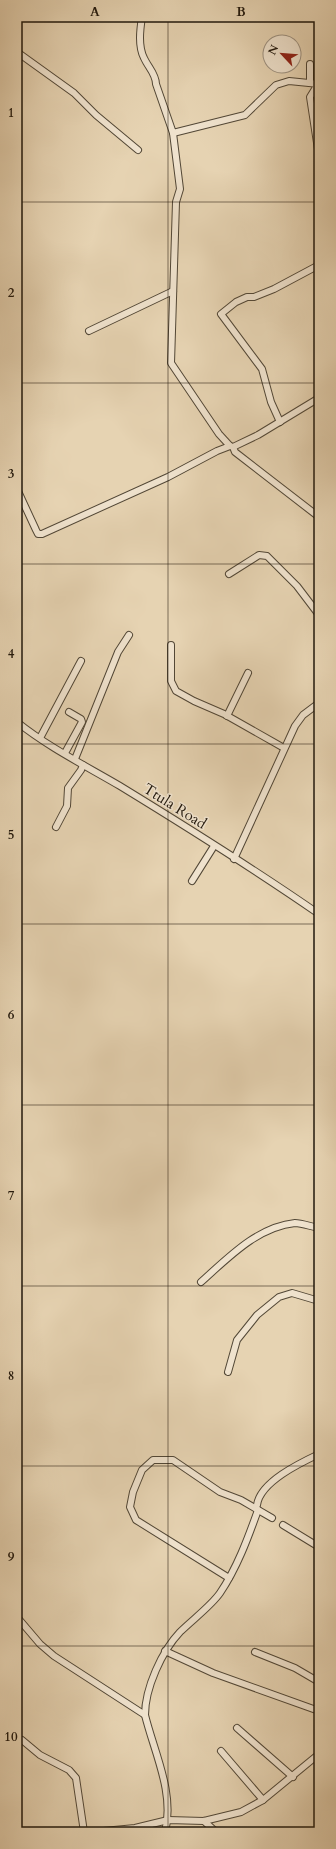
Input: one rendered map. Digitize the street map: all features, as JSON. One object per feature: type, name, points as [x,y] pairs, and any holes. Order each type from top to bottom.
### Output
[{"type":"street","points":[[142,17],[140,43],[143,57],[156,78],[156,84],[173,133],[180,189],[176,202],[171,363],[218,434],[235,452],[318,514]]},
{"type":"street","points":[[17,52],[74,93],[96,115],[138,150]]},
{"type":"street","points":[[310,64],[310,82]]},
{"type":"street","points":[[173,133],[245,115],[276,85],[283,82],[310,82],[318,84],[310,97],[319,156]]},
{"type":"street","points":[[280,422],[271,402],[262,369],[221,314],[236,302],[274,289],[319,265]]},
{"type":"street","points":[[89,331],[173,291]]},
{"type":"street","points":[[17,489],[38,534],[42,534],[168,477],[217,451],[231,447],[280,422],[319,398]]},
{"type":"street","points":[[229,574],[259,555],[267,556],[297,586],[319,615]]},
{"type":"street","points":[[75,759],[118,652],[129,635]]},
{"type":"street","points":[[171,645],[171,681],[176,690],[194,701],[227,716],[284,748]]},
{"type":"street","points":[[40,738],[81,661]]},
{"type":"street","points":[[227,716],[248,673]]},
{"type":"street","points":[[234,859],[295,726],[303,715],[319,703]]},
{"type":"street","points":[[65,753],[82,722],[80,718],[69,712]]},
{"type":"street","name":"Ttula Road","points":[[17,722],[319,914]]},
{"type":"street","points":[[56,827],[67,806],[68,788],[83,765]]},
{"type":"street","points":[[192,881],[214,846]]},
{"type":"street","points":[[201,1282],[246,1243],[275,1228],[296,1223],[319,1228]]},
{"type":"street","points":[[228,1372],[237,1340],[257,1315],[279,1298],[292,1293],[319,1301]]},
{"type":"street","points":[[165,1832],[168,1820],[166,1791],[144,1715],[147,1693],[165,1651],[179,1633],[214,1600],[229,1578],[257,1507],[260,1495],[270,1484],[297,1465],[319,1454]]},
{"type":"street","points":[[229,1578],[136,1520],[130,1507],[133,1492],[142,1470],[153,1460],[173,1460],[220,1492],[257,1507],[272,1518]]},
{"type":"street","points":[[283,1525],[319,1547]]},
{"type":"street","points":[[17,1617],[40,1644],[54,1656],[144,1715]]},
{"type":"street","points":[[165,1651],[213,1673],[319,1711]]},
{"type":"street","points":[[255,1652],[295,1668],[319,1682]]},
{"type":"street","points":[[237,1728],[292,1777]]},
{"type":"street","points":[[22,1740],[40,1755],[73,1774],[76,1778],[84,1832]]},
{"type":"street","points":[[221,1751],[263,1800]]},
{"type":"street","points":[[93,1832],[136,1828],[168,1820],[204,1821],[241,1812],[263,1800],[319,1754]]},
{"type":"street","points":[[204,1821],[216,1832]]}]
